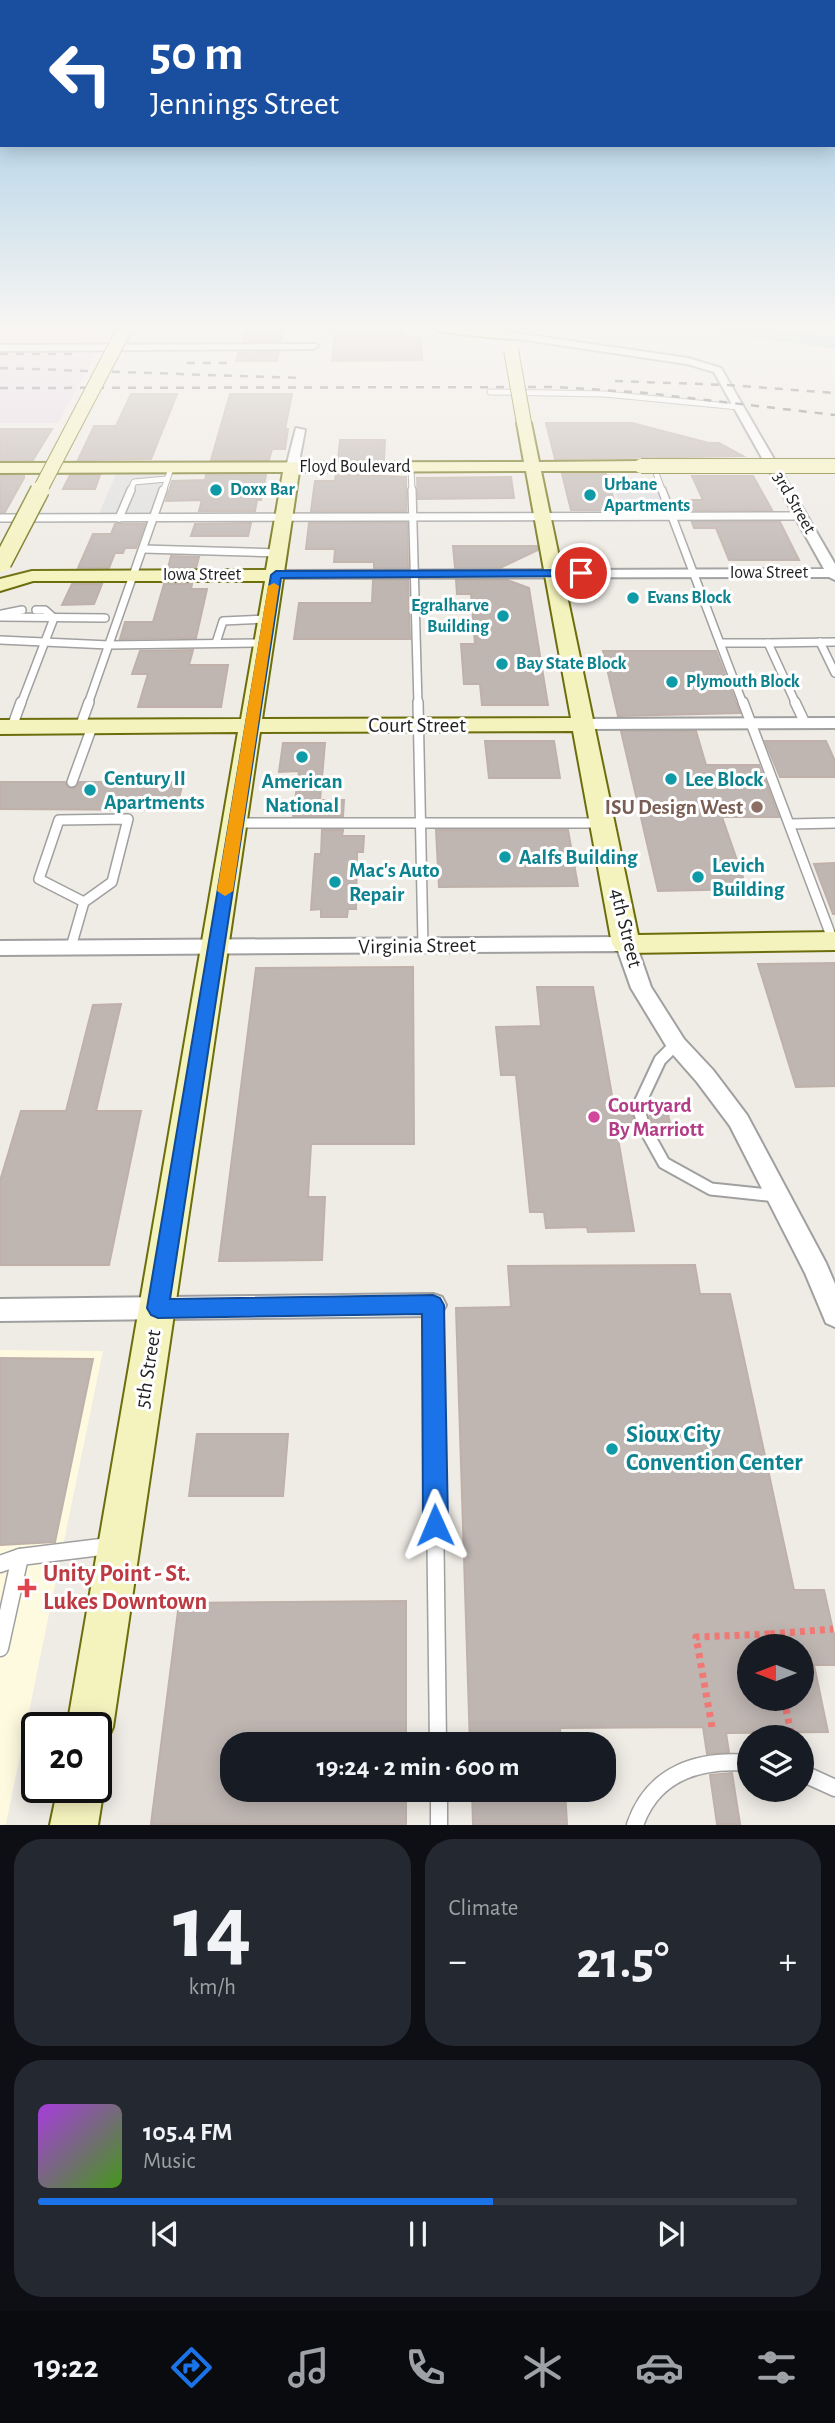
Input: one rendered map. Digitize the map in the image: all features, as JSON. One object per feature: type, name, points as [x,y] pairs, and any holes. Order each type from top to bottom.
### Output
[{"type":"main road","points":[[1,565],[80,413]]},
{"type":"main road","name":"4th Street","points":[[522,413],[626,944]]},
{"type":"main road","name":"Floyd Boulevard","points":[[0,468],[169,474],[292,467],[411,468],[531,460],[648,470],[835,466]]},
{"type":"main road","name":"5th Street","points":[[92,1712],[292,467]]},
{"type":"main road","name":"Iowa Street","points":[[1,565],[32,576]]},
{"type":"main road","name":"Iowa Street","points":[[0,585],[32,576],[276,575]]},
{"type":"main road","name":"Court Street","points":[[6,727],[583,724]]},
{"type":"main road","name":"Virginia Street","points":[[626,944],[834,941]]},
{"type":"main road","points":[[74,1825],[77,1803]]},
{"type":"street","name":"3rd Street","points":[[743,413],[834,574]]},
{"type":"street","name":"5th Street","points":[[292,467],[300,430]]},
{"type":"street","name":"Iowa Street","points":[[276,575],[834,574]]},
{"type":"street","name":"Court Street","points":[[583,724],[835,723]]},
{"type":"street","name":"Virginia Street","points":[[0,948],[626,944]]},
{"type":"street","name":"4th Street","points":[[626,944],[641,988],[676,1044],[705,1076],[739,1121],[817,1271],[835,1315]]},
{"type":"street","points":[[0,1310],[433,1305]]},
{"type":"lane","points":[[411,468],[416,574],[423,946]]},
{"type":"lane","points":[[648,470],[673,515],[834,941]]},
{"type":"lane","points":[[119,518],[134,482],[169,474]]},
{"type":"lane","points":[[72,782],[109,645],[169,474]]},
{"type":"lane","points":[[0,518],[801,516]]},
{"type":"lane","points":[[143,549],[279,553]]},
{"type":"lane","points":[[0,616],[22,610]]},
{"type":"lane","points":[[36,610],[45,610],[54,618]]},
{"type":"lane","points":[[0,616],[105,618]]},
{"type":"lane","points":[[6,727],[54,618]]},
{"type":"lane","points":[[216,643],[223,621],[267,619]]},
{"type":"lane","points":[[0,640],[109,645],[264,643]]},
{"type":"lane","points":[[820,642],[835,673]]},
{"type":"lane","points":[[721,643],[835,642]]},
{"type":"lane","points":[[768,643],[805,723]]},
{"type":"lane","points":[[63,809],[40,879],[84,902]]},
{"type":"lane","points":[[59,820],[128,819],[112,882],[84,902],[71,947]]},
{"type":"lane","points":[[235,824],[602,823]]},
{"type":"lane","points":[[790,824],[835,823]]},
{"type":"lane","points":[[676,1044],[660,1060],[638,1107],[644,1127],[664,1163],[711,1189],[741,1195],[777,1196]]},
{"type":"lane","points":[[433,1305],[438,1732]]},
{"type":"lane","points":[[0,1564],[20,1557],[120,1545]]},
{"type":"lane","points":[[0,1648],[20,1557]]},
{"type":"lane","points":[[635,1825],[637,1816],[658,1788],[685,1768],[737,1764]]},
{"type":"lane","points":[[814,1778],[835,1788]]},
{"type":"lane","points":[[439,1802],[439,1825]]},
{"type":"path","points":[[770,1634],[833,1629]]},
{"type":"path","points":[[712,1727],[696,1637],[737,1635]]},
{"type":"shaded area","points":[[0,413],[63,413],[58,423],[0,423]]},
{"type":"shaded area","points":[[116,474],[165,474],[150,516],[98,516]]},
{"type":"shaded area","points":[[611,478],[653,478],[667,513],[622,513]]},
{"type":"shaded area","name":"Unity Point - St. Lukes Downtown","points":[[0,1350],[103,1351],[29,1712],[21,1712],[21,1751],[6,1824],[0,1825]]},
{"type":"building","points":[[122,413],[169,413],[151,459],[78,460],[94,426],[116,426]]},
{"type":"building","points":[[224,413],[288,413],[285,449],[272,449],[269,460],[211,460]]},
{"type":"building","points":[[546,423],[632,423],[709,443],[719,443],[743,456],[555,459]]},
{"type":"building","points":[[0,429],[52,429],[33,460],[0,460]]},
{"type":"building","points":[[340,440],[385,440],[384,460],[338,460]]},
{"type":"building","points":[[336,474],[406,477],[406,511],[311,511],[315,481],[335,481]]},
{"type":"building","name":"Urbane Apartments","points":[[562,474],[606,474],[617,510],[571,510]]},
{"type":"building","points":[[70,475],[100,475],[95,489],[63,489]]},
{"type":"building","name":"Doxx Bar","points":[[206,475],[266,475],[261,500],[257,500],[255,511],[199,511],[202,500],[166,501],[172,481],[205,480]]},
{"type":"building","points":[[0,476],[24,476],[5,512],[0,512]]},
{"type":"building","points":[[692,476],[753,476],[772,510],[687,510],[683,500],[703,500]]},
{"type":"building","points":[[511,477],[514,498],[418,499],[417,478]]},
{"type":"building","points":[[692,522],[780,522],[799,560],[729,560],[716,528],[694,528]]},
{"type":"building","points":[[251,523],[248,536],[191,536],[195,524]]},
{"type":"building","points":[[309,523],[407,523],[408,568],[374,568],[374,562],[334,562],[335,549],[306,549]]},
{"type":"building","points":[[115,524],[145,524],[136,548],[125,548],[123,553],[115,553],[109,568],[78,568],[93,534],[111,534]]},
{"type":"building","points":[[453,546],[537,546],[538,550],[500,568],[455,568]]},
{"type":"building","points":[[171,556],[199,557],[196,568],[168,568]]},
{"type":"building","points":[[373,580],[408,580],[410,639],[294,639],[299,603],[372,603]]},
{"type":"building","points":[[456,580],[507,580],[529,588],[548,705],[482,705],[480,684],[464,684],[461,644],[475,644],[471,594],[457,594]]},
{"type":"building","points":[[72,584],[102,584],[94,604],[62,605]]},
{"type":"building","points":[[164,584],[192,584],[191,589],[207,589],[196,638],[120,639],[125,622],[153,622]]},
{"type":"building","points":[[193,650],[189,665],[228,665],[221,707],[138,707],[148,674],[132,674],[140,651]]},
{"type":"building","name":"Plymouth Block","points":[[603,651],[716,651],[740,713],[618,716]]},
{"type":"building","points":[[621,731],[696,731],[706,765],[759,765],[779,817],[722,817],[747,889],[658,891]]},
{"type":"building","points":[[485,741],[554,741],[560,778],[489,778]]},
{"type":"building","points":[[765,741],[826,741],[835,761],[835,777],[780,777]]},
{"type":"building","points":[[283,743],[325,743],[320,800],[344,800],[343,816],[293,816],[299,771],[279,772]]},
{"type":"building","name":"Century II Apartments","points":[[0,782],[65,782],[67,787],[73,789],[79,782],[183,782],[176,810],[0,809]]},
{"type":"building","name":"Mac's Auto Repair","points":[[322,830],[343,830],[342,836],[364,836],[363,852],[357,852],[356,909],[348,909],[347,917],[321,917],[321,909],[311,910],[315,854],[321,854]]},
{"type":"building","name":"Aalfs Building","points":[[436,830],[568,830],[578,886],[439,887]]},
{"type":"building","points":[[835,863],[835,914],[833,914],[814,864]]},
{"type":"building","points":[[835,963],[835,1086],[796,1087],[758,964]]},
{"type":"building","points":[[413,967],[414,1144],[311,1144],[308,1197],[325,1197],[322,1260],[219,1261],[256,968]]},
{"type":"building","name":"Courtyard By Marriott","points":[[537,987],[593,987],[614,1107],[630,1107],[635,1127],[616,1127],[634,1231],[588,1232],[587,1227],[546,1228],[544,1212],[530,1212],[516,1075],[501,1075],[496,1027],[541,1026]]},
{"type":"building","points":[[121,1004],[96,1111],[141,1111],[109,1265],[0,1265],[0,1181],[21,1111],[66,1111],[93,1005]]},
{"type":"building","points":[[647,1106],[666,1106],[671,1127],[653,1127]]},
{"type":"building","name":"Sioux City Convention Center","points":[[695,1265],[700,1294],[730,1294],[794,1590],[824,1590],[835,1639],[835,1665],[814,1665],[828,1732],[814,1732],[814,1725],[737,1725],[737,1733],[726,1733],[729,1752],[707,1754],[703,1727],[470,1732],[456,1308],[511,1307],[508,1266]]},
{"type":"building","points":[[0,1358],[93,1359],[55,1542],[0,1545]]},
{"type":"building","points":[[197,1434],[288,1434],[283,1496],[189,1496]]},
{"type":"building","points":[[406,1601],[406,1732],[220,1732],[220,1802],[406,1802],[406,1824],[151,1824],[179,1603]]},
{"type":"building","points":[[732,1773],[740,1824],[717,1824],[710,1775]]},
{"type":"building","points":[[472,1802],[566,1802],[567,1824],[473,1824]]},
{"type":"railway","points":[[819,413],[835,415]]},
{"type":"slow traffic","points":[[225,891],[274,586]]},
{"type":"place","name":"Doxx Bar","points":[[216,490]]},
{"type":"place","name":"Urbane Apartments","points":[[590,495]]},
{"type":"place","name":"Evans Block","points":[[633,598]]},
{"type":"place","name":"Egralharve Building","points":[[503,616]]},
{"type":"place","name":"Bay State Block","points":[[502,664]]},
{"type":"place","name":"Plymouth Block","points":[[672,682]]},
{"type":"place","name":"American National","points":[[302,757]]},
{"type":"place","name":"Lee Block","points":[[671,779]]},
{"type":"place","name":"Century II Apartments","points":[[90,790]]},
{"type":"place","name":"ISU Design West","points":[[757,807]]},
{"type":"place","name":"Aalfs Building","points":[[505,857]]},
{"type":"place","name":"Levich Building","points":[[698,877]]},
{"type":"place","name":"Mac's Auto Repair","points":[[335,882]]},
{"type":"place","name":"Courtyard By Marriott","points":[[594,1117]]},
{"type":"place","name":"Sioux City Convention Center","points":[[612,1449]]},
{"type":"place","name":"Unity Point - St. Lukes Downtown","points":[[27,1588]]},
{"type":"route","points":[[435,1525],[433,1305],[158,1308],[276,575],[581,573]]}]
